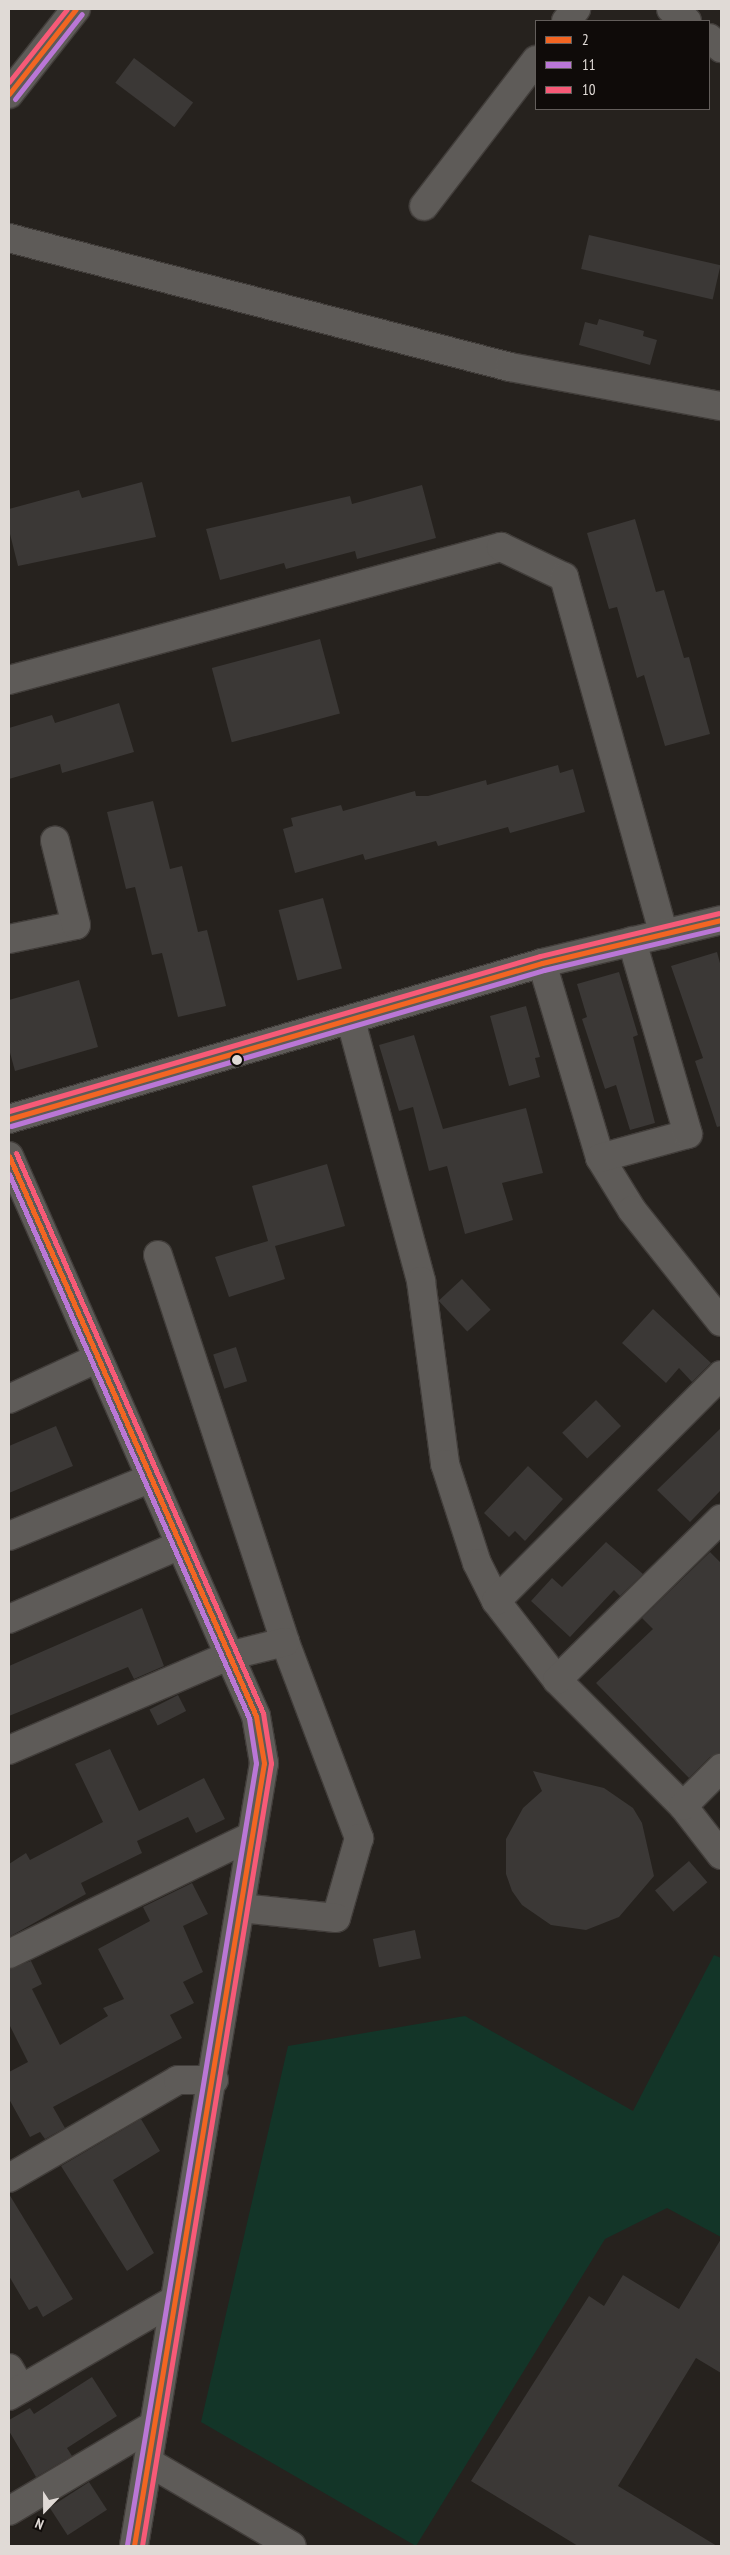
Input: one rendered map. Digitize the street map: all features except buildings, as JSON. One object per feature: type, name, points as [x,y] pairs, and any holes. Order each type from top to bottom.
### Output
[{"type":"street","points":[[9,94],[76,9]]},
{"type":"street","points":[[567,20],[576,9]]},
{"type":"street","points":[[671,9],[687,20]]},
{"type":"street","points":[[710,39],[721,48]]},
{"type":"street","points":[[424,206],[535,61]]},
{"type":"street","points":[[9,238],[510,367],[721,406]]},
{"type":"street","points":[[9,680],[501,548],[564,577],[664,934]]},
{"type":"street","points":[[9,939],[76,925],[55,841]]},
{"type":"street","points":[[9,1119],[351,1022],[542,963],[721,920]]},
{"type":"street","points":[[600,1158],[688,1134],[632,941]]},
{"type":"street","points":[[542,963],[600,1158],[632,1210],[721,1322]]},
{"type":"street","points":[[351,1022],[422,1281],[445,1464],[477,1563],[496,1601],[557,1680],[683,1806],[721,1855]]},
{"type":"street","points":[[9,1156],[256,1716],[264,1763],[214,2080],[173,2302],[150,2462],[134,2546]]},
{"type":"street","points":[[158,1255],[285,1642],[359,1838],[336,1918],[240,1908]]},
{"type":"street","points":[[9,1399],[98,1358]]},
{"type":"street","points":[[496,1601],[721,1375]]},
{"type":"street","points":[[9,1536],[150,1478]]},
{"type":"street","points":[[557,1680],[721,1519]]},
{"type":"street","points":[[9,1619],[180,1545]]},
{"type":"street","points":[[9,1750],[228,1656],[285,1642]]},
{"type":"street","points":[[683,1806],[721,1768]]},
{"type":"street","points":[[9,1954],[252,1836]]},
{"type":"street","points":[[9,2178],[178,2080],[214,2080]]},
{"type":"street","points":[[13,2384],[173,2302]]},
{"type":"street","points":[[9,2511],[154,2426]]},
{"type":"street","points":[[150,2462],[292,2546]]},
{"type":"green space","points":[[714,1955],[721,1958],[721,2237],[667,2208],[605,2239],[416,2546],[201,2422],[288,2046],[465,2016],[633,2111]]},
{"type":"transit line","name":"10","points":[[9,82],[67,9]]},
{"type":"transit line","name":"2","points":[[9,94],[76,9]]},
{"type":"transit line","name":"11","points":[[15,99],[82,14]]},
{"type":"transit line","name":"10","points":[[9,1111],[540,956],[719,913]]},
{"type":"transit line","name":"2","points":[[9,1119],[542,963],[721,920]]},
{"type":"transit line","name":"11","points":[[11,1126],[544,970],[721,928]]},
{"type":"transit line","name":"10","points":[[16,1153],[263,1713],[271,1763],[142,2546]]},
{"type":"transit line","name":"2","points":[[9,1156],[256,1716],[264,1763],[134,2546]]},
{"type":"transit line","name":"11","points":[[9,1174],[249,1718],[256,1763],[127,2545]]}]
